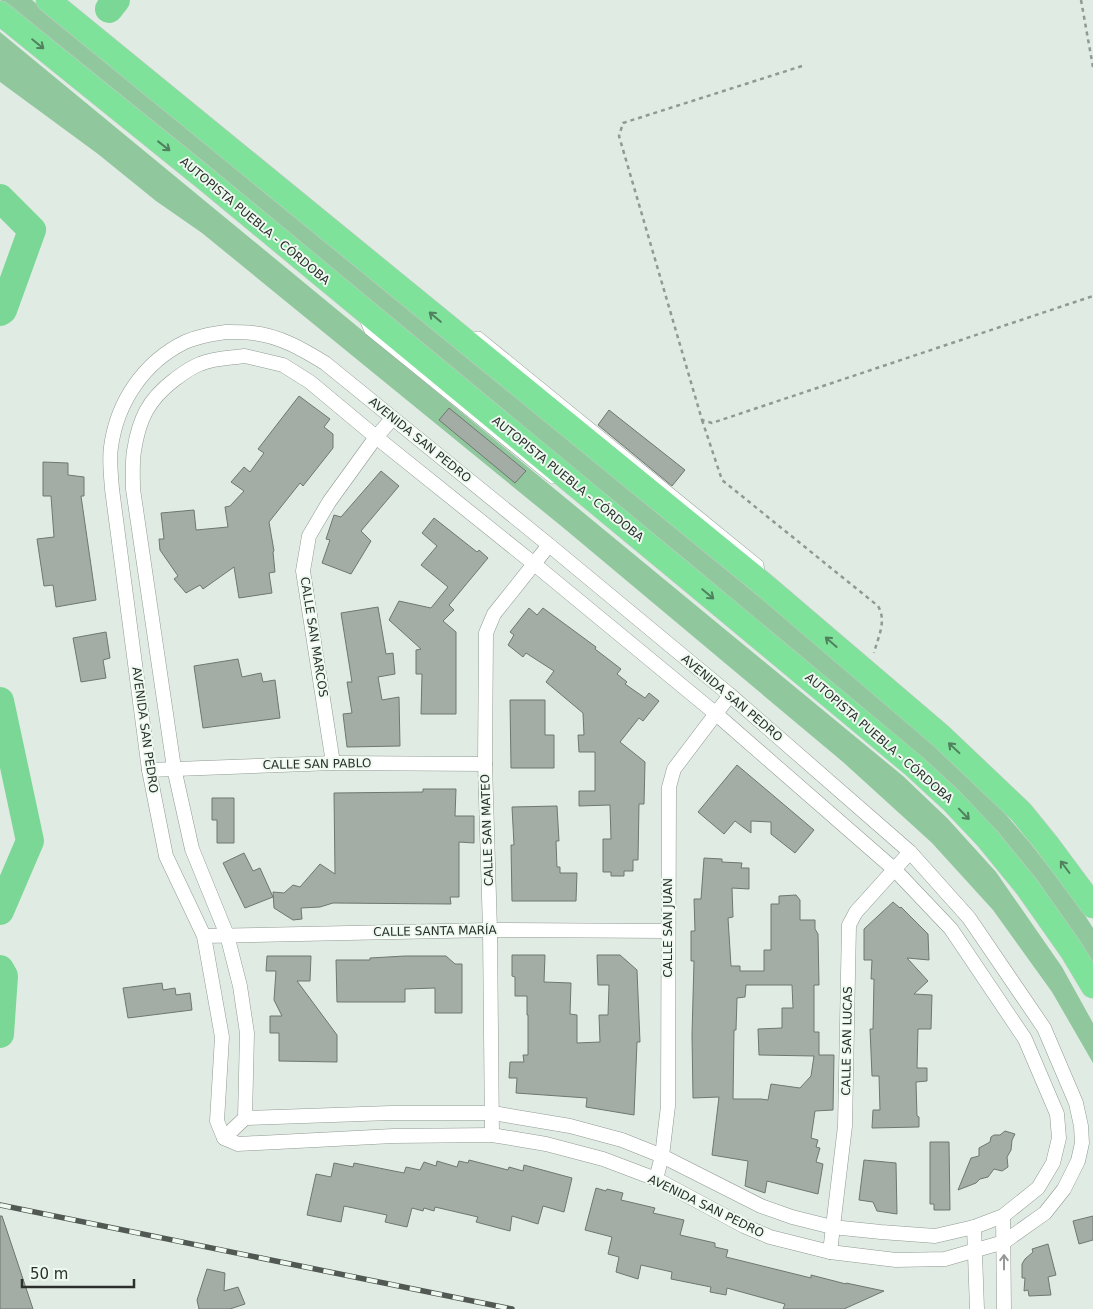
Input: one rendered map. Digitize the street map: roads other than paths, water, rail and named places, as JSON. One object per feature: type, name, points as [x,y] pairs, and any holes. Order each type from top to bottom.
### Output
[{"type":"highway","points":[[48,0],[762,584],[941,736],[1021,812],[1093,906]]},
{"type":"highway","name":"AUTOPISTA PUEBLA - CÓRDOBA","points":[[0,13],[208,181],[676,572],[914,766],[952,801],[987,838],[1027,887],[1072,950],[1093,986]]},
{"type":"street","name":"AVENIDA SAN PEDRO","points":[[226,332],[253,333],[293,344],[325,363],[549,545],[730,695],[910,852],[969,918],[1044,1028],[1076,1103],[1081,1126],[1082,1143],[1078,1161],[1067,1182],[1045,1214],[1004,1242],[976,1251],[945,1259],[896,1260],[830,1252],[770,1237],[744,1226],[656,1179],[603,1159],[546,1144],[492,1135],[393,1136],[238,1144],[224,1138],[217,1122],[222,1037],[204,936],[166,856],[149,770],[112,489],[110,447],[120,412],[128,393],[151,366],[169,351],[186,341],[207,334],[226,332]]},
{"type":"street","name":"AVENIDA SAN PEDRO","points":[[245,356],[283,365],[303,377],[376,438],[533,563],[714,713],[895,870],[951,929],[1025,1039],[1057,1114],[1058,1138],[1053,1163],[1038,1188],[1003,1216],[974,1227],[935,1236],[881,1232],[832,1227],[761,1206],[662,1156],[622,1140],[570,1126],[492,1113],[391,1113],[245,1118],[247,1033],[240,986],[227,935],[192,849],[174,768],[133,489],[133,453],[138,428],[145,410],[160,391],[182,374],[200,364],[245,356]]},
{"type":"street","name":"CALLE SAN MARCOS","points":[[333,763],[303,571],[309,536],[329,502],[393,418]]},
{"type":"street","name":"CALLE SAN MATEO","points":[[492,1135],[490,930],[485,764],[486,634],[494,614],[549,545]]},
{"type":"street","name":"CALLE SAN JUAN","points":[[656,1179],[662,1156],[668,1106],[667,931],[669,787],[674,769],[714,713],[730,695]]},
{"type":"street","name":"CALLE SAN PABLO","points":[[149,770],[333,763],[485,764]]},
{"type":"street","name":"CALLE SAN LUCAS","points":[[830,1252],[845,1126],[849,925],[856,912],[910,852]]},
{"type":"street","name":"CALLE SANTA MARÍA","points":[[204,936],[490,930],[667,931]]},
{"type":"street","points":[[224,1138],[245,1118]]},
{"type":"street","points":[[1003,1216],[1004,1309]]},
{"type":"street","points":[[974,1227],[977,1309]]},
{"type":"lane","points":[[362,310],[362,320],[368,331],[554,482]]},
{"type":"waterway","points":[[109,9],[116,0]]},
{"type":"waterway","points":[[0,198],[32,230],[3,310],[0,312]]},
{"type":"waterway","points":[[0,701],[30,841],[0,911]]},
{"type":"waterway","points":[[0,969],[4,976],[0,1034]]},
{"type":"railway","points":[[0,1205],[512,1309]]}]
